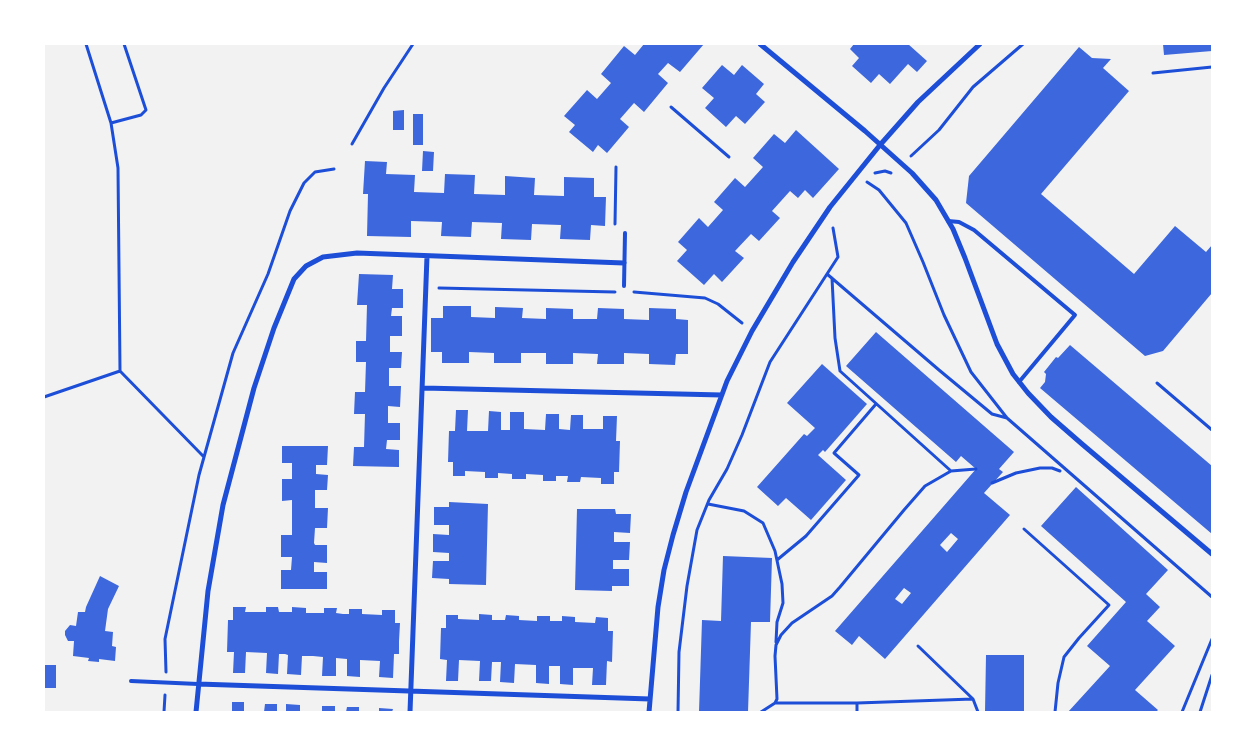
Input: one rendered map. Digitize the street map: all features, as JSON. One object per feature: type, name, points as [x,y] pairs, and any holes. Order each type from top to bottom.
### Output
[{"type":"street","points":[[760,44],[880,145],[926,187],[936,200],[965,258],[997,344],[1019,382],[1051,417],[1212,554]]},
{"type":"street","points":[[649,712],[654,645],[664,570],[686,492],[722,394],[752,331],[819,222],[880,145],[918,102],[980,44]]},
{"type":"street","points":[[196,712],[208,591],[223,505],[254,388],[274,328],[294,279],[306,266],[315,260],[357,253],[624,263]]},
{"type":"street","points":[[410,712],[427,256]]},
{"type":"street","points":[[423,388],[722,394]]},
{"type":"street","points":[[198,684],[650,699]]},
{"type":"lane","points":[[948,221],[959,222],[974,230],[1075,315],[1019,382]]},
{"type":"lane","points":[[624,286],[625,233]]},
{"type":"lane","points":[[131,681],[198,684]]},
{"type":"path","points":[[86,44],[111,123],[118,168],[120,371],[204,457]]},
{"type":"path","points":[[111,123],[141,115],[146,110],[124,44]]},
{"type":"path","points":[[352,144],[384,88],[414,44]]},
{"type":"path","points":[[864,180],[874,174],[885,171],[896,174],[902,165],[939,130],[973,87],[1023,44]]},
{"type":"path","points":[[1153,73],[1212,67]]},
{"type":"path","points":[[670,107],[729,157]]},
{"type":"path","points":[[615,225],[616,167]]},
{"type":"path","points":[[164,712],[166,682],[165,638],[204,457],[233,353],[268,274],[290,211],[304,183],[315,172],[334,169]]},
{"type":"path","points":[[678,712],[679,652],[687,586],[697,530],[708,504],[727,470],[770,362],[838,257],[832,224]]},
{"type":"path","points":[[827,274],[992,414],[1007,418]]},
{"type":"path","points":[[832,278],[835,338],[840,371],[951,471]]},
{"type":"path","points":[[426,288],[622,292]]},
{"type":"path","points":[[632,292],[705,298],[730,313],[752,331]]},
{"type":"path","points":[[44,397],[120,371]]},
{"type":"path","points":[[1157,383],[1212,430]]},
{"type":"path","points":[[777,560],[806,536],[860,475],[834,452],[876,404]]},
{"type":"path","points":[[992,483],[1016,473],[1040,468],[1060,470]]},
{"type":"path","points":[[776,645],[781,635],[792,623],[832,596],[925,486],[951,471],[976,470]]},
{"type":"path","points":[[708,504],[744,511],[763,523],[775,551],[782,584],[783,603],[777,622],[777,699],[775,703]]},
{"type":"path","points":[[1024,529],[1109,604],[1078,638],[1064,657],[1058,683],[1056,712]]},
{"type":"path","points":[[1182,712],[1212,639]]},
{"type":"path","points":[[918,646],[973,699],[978,712]]},
{"type":"path","points":[[1200,712],[1212,675]]},
{"type":"path","points":[[761,712],[775,703],[857,703],[973,699]]},
{"type":"path","points":[[856,712],[857,703]]},
{"type":"building","points":[[644,44],[704,44],[680,72],[668,63],[658,74],[668,83],[644,112],[634,103],[620,119],[629,127],[607,153],[598,145],[593,152],[569,132],[575,125],[564,116],[587,90],[597,99],[611,83],[601,74],[624,46],[635,55]]},
{"type":"building","points":[[854,44],[908,44],[927,61],[917,72],[908,64],[890,84],[879,74],[871,83],[852,66],[859,58],[850,49]]},
{"type":"building","points":[[1163,44],[1212,44],[1212,51],[1164,55]]},
{"type":"building","points":[[1079,47],[1092,58],[1111,59],[1103,68],[1129,91],[1041,194],[1134,274],[1175,226],[1206,252],[1212,245],[1212,293],[1163,351],[1145,356],[966,203],[969,176]]},
{"type":"building","points":[[722,65],[734,75],[742,65],[764,84],[756,94],[765,102],[745,124],[736,116],[726,127],[705,108],[714,98],[702,88]]},
{"type":"building","points":[[404,110],[404,130],[393,130],[393,111]]},
{"type":"building","points":[[413,114],[423,114],[423,145],[413,145]]},
{"type":"building","points":[[796,130],[839,169],[813,198],[805,190],[798,198],[790,191],[772,211],[780,218],[759,241],[751,234],[735,251],[744,258],[722,282],[714,274],[704,285],[677,261],[687,250],[678,242],[699,218],[708,227],[723,210],[714,202],[735,178],[745,187],[763,167],[753,158],[774,134],[785,143]]},
{"type":"building","points":[[423,151],[434,152],[433,171],[422,171]]},
{"type":"building","points":[[365,161],[387,162],[386,174],[415,175],[414,192],[444,193],[445,174],[475,175],[474,194],[505,195],[505,176],[535,178],[534,195],[564,196],[564,177],[594,178],[594,197],[606,197],[605,226],[591,225],[590,240],[560,239],[561,225],[532,224],[531,240],[501,239],[502,223],[472,222],[471,237],[441,236],[442,222],[411,221],[411,237],[367,236],[368,194],[363,194]]},
{"type":"building","points":[[359,274],[393,275],[392,289],[403,289],[403,308],[392,308],[391,316],[402,316],[402,336],[390,336],[390,352],[402,352],[401,368],[389,368],[389,386],[401,386],[400,407],[388,406],[388,423],[400,423],[400,440],[387,440],[386,449],[399,450],[399,467],[353,466],[354,447],[364,447],[365,414],[354,414],[355,392],[365,392],[366,362],[356,362],[356,341],[366,341],[367,305],[357,305]]},
{"type":"building","points":[[443,306],[471,306],[471,317],[495,318],[495,307],[523,308],[522,318],[546,319],[546,308],[573,309],[573,319],[597,319],[598,308],[624,309],[624,319],[649,320],[649,308],[676,309],[676,319],[688,320],[688,354],[676,354],[675,365],[649,364],[649,354],[624,353],[624,364],[597,364],[598,354],[573,353],[573,364],[546,364],[546,353],[521,353],[521,363],[494,363],[494,353],[469,352],[469,363],[442,363],[442,352],[431,352],[431,318],[443,318]]},
{"type":"building","points":[[876,332],[1014,452],[999,469],[1003,472],[984,493],[1010,515],[885,659],[859,636],[852,645],[835,631],[976,469],[961,456],[956,462],[846,366]],"holes":[[[951,533],[958,539],[947,552],[940,545]],[[904,588],[911,593],[902,604],[895,599]]]},
{"type":"building","points":[[1070,345],[1212,466],[1212,534],[1040,388],[1045,382],[1046,374],[1044,372],[1056,357],[1058,358]]},
{"type":"building","points":[[822,364],[867,404],[825,452],[823,450],[818,455],[846,480],[811,520],[786,498],[778,506],[757,487],[804,434],[807,436],[815,428],[787,403]]},
{"type":"building","points":[[456,410],[468,410],[467,431],[488,431],[489,411],[501,412],[501,430],[510,430],[510,412],[524,412],[524,429],[545,430],[546,414],[559,414],[559,429],[570,430],[571,415],[583,415],[583,429],[603,429],[603,416],[617,416],[616,441],[620,441],[619,472],[614,472],[614,484],[601,484],[601,478],[581,477],[580,482],[567,482],[568,476],[556,476],[556,481],[543,481],[543,475],[526,474],[526,479],[512,479],[512,474],[498,473],[498,478],[485,478],[485,472],[465,471],[465,476],[453,476],[453,462],[448,462],[449,431],[455,431]]},
{"type":"building","points":[[282,446],[328,446],[327,465],[316,465],[316,474],[328,475],[327,490],[315,490],[315,508],[328,508],[327,528],[315,528],[314,543],[315,545],[327,545],[327,563],[314,562],[314,572],[327,572],[327,589],[281,589],[281,570],[291,570],[292,557],[281,557],[281,535],[292,535],[292,500],[282,501],[282,479],[292,479],[292,463],[282,463]]},
{"type":"building","points":[[1076,487],[1168,570],[1146,594],[1160,607],[1147,621],[1175,646],[1135,690],[1158,710],[1156,712],[1068,712],[1110,666],[1087,646],[1126,602],[1041,526]]},
{"type":"building","points":[[449,502],[488,504],[486,585],[449,584],[449,579],[432,578],[433,561],[449,561],[449,553],[433,552],[433,534],[449,535],[449,525],[434,525],[434,507],[449,507]]},
{"type":"building","points":[[577,509],[615,509],[616,514],[631,514],[630,533],[614,532],[614,542],[630,542],[629,560],[613,560],[613,569],[629,569],[629,586],[612,586],[612,591],[575,590]]},
{"type":"building","points":[[723,556],[772,558],[770,622],[751,622],[748,712],[699,712],[702,620],[721,621]]},
{"type":"building","points":[[100,576],[119,586],[108,609],[105,631],[113,632],[112,646],[116,647],[115,661],[99,659],[99,662],[88,661],[89,658],[73,656],[74,641],[68,641],[65,635],[65,631],[70,625],[76,626],[78,612],[85,612]]},
{"type":"building","points":[[233,607],[246,607],[245,612],[266,612],[266,607],[278,607],[279,612],[292,612],[292,607],[306,608],[306,613],[324,613],[324,608],[337,608],[336,613],[343,614],[349,614],[349,609],[362,609],[362,614],[382,615],[382,610],[395,610],[395,623],[400,623],[399,654],[394,654],[393,678],[379,677],[380,661],[360,660],[360,677],[347,676],[347,659],[336,658],[336,676],[322,676],[323,657],[313,656],[302,656],[301,675],[287,674],[288,655],[285,654],[279,654],[278,674],[266,673],[267,653],[246,652],[245,673],[233,673],[234,652],[227,652],[228,620],[233,620]]},
{"type":"building","points":[[479,614],[492,615],[492,620],[505,620],[506,615],[519,616],[519,620],[537,621],[537,616],[550,616],[550,621],[562,621],[562,616],[575,617],[575,622],[595,623],[596,617],[608,618],[608,631],[613,631],[612,662],[607,661],[606,685],[592,685],[593,668],[573,668],[573,685],[560,684],[560,666],[549,666],[549,684],[536,683],[536,665],[515,664],[514,683],[500,682],[501,662],[492,662],[491,681],[479,681],[480,661],[459,660],[458,681],[446,681],[447,660],[440,659],[441,628],[446,628],[446,615],[458,615],[458,619],[479,620]]},
{"type":"building","points":[[986,655],[1024,655],[1024,712],[985,712]]},
{"type":"building","points":[[44,665],[56,665],[56,688],[44,688]]},
{"type":"building","points":[[232,702],[244,702],[244,712],[232,712]]},
{"type":"building","points":[[265,704],[277,704],[277,712],[264,712]]},
{"type":"building","points":[[286,704],[300,705],[300,712],[286,712]]},
{"type":"building","points":[[322,706],[335,706],[335,712],[322,712]]},
{"type":"building","points":[[347,707],[359,707],[359,712],[346,712]]},
{"type":"building","points":[[379,708],[393,709],[392,712],[379,712]]}]
